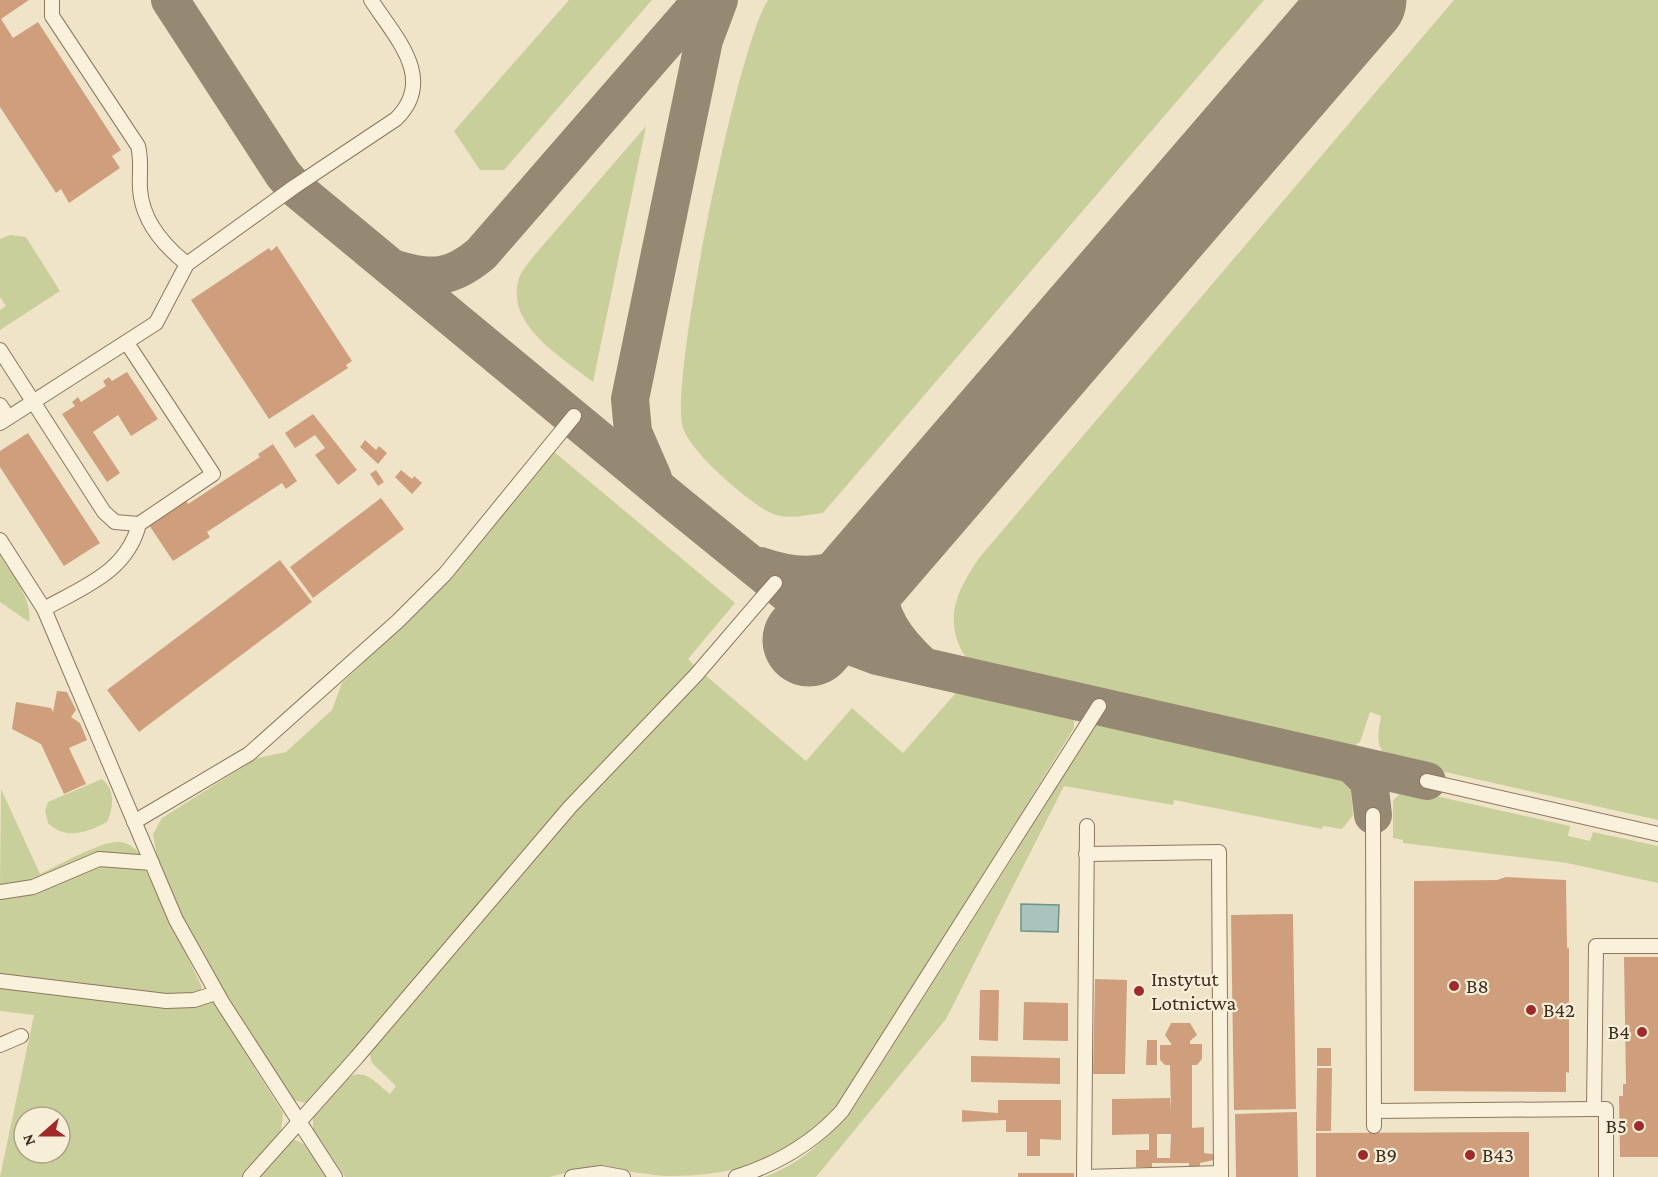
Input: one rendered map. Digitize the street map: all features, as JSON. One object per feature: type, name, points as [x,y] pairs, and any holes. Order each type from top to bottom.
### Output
[{"type":"street","points":[[52,0],[52,16],[138,146],[142,166],[140,188],[142,203],[153,228],[169,249],[187,264]]},
{"type":"street","points":[[0,405],[4,420],[127,343],[162,316],[187,264],[294,187],[396,119],[408,108],[415,81],[409,59],[371,0]]},
{"type":"street","points":[[0,350],[33,401],[41,418],[104,512],[115,522],[139,524],[213,474],[127,343]]},
{"type":"street","points":[[134,822],[249,754],[398,621],[445,574],[574,416]]},
{"type":"street","points":[[44,609],[97,580],[120,563],[135,542],[139,524]]},
{"type":"street","points":[[0,540],[44,609],[176,920],[216,993],[334,1177]]},
{"type":"street","points":[[250,1177],[570,807],[696,675],[775,583]]},
{"type":"street","points":[[736,1177],[761,1169],[807,1144],[843,1111],[1099,706]]},
{"type":"street","points":[[1427,781],[1658,834]]},
{"type":"street","points":[[1373,815],[1374,1126]]},
{"type":"street","points":[[1086,854],[1219,852],[1221,1175],[1084,1177],[1086,854],[1087,826]]},
{"type":"street","points":[[0,892],[33,887],[99,859],[152,863]]},
{"type":"street","points":[[1594,1109],[1596,946],[1658,946]]},
{"type":"street","points":[[0,981],[166,1002],[194,1000],[216,993]]},
{"type":"street","points":[[0,1045],[21,1036]]},
{"type":"street","points":[[1374,1111],[1606,1109],[1606,1177]]},
{"type":"street","points":[[572,1177],[601,1173],[623,1177]]},
{"type":"green space","points":[[569,0],[652,0],[504,170],[480,170],[454,131]]},
{"type":"green space","points":[[768,0],[1264,0],[823,513],[796,517],[775,515],[769,512],[720,475],[688,438],[683,428],[681,399],[696,284],[724,142],[755,28]]},
{"type":"green space","points":[[1454,0],[1658,0],[1658,820],[1391,760],[1380,746],[1378,735],[1381,716],[1370,712],[1360,742],[1346,750],[976,665],[964,655],[954,628],[958,597],[979,558]]},
{"type":"green space","points":[[646,126],[593,382],[552,351],[528,325],[520,311],[517,295],[519,278],[532,258]]},
{"type":"green space","points":[[10,235],[26,237],[60,291],[0,330],[0,310],[6,306],[0,297],[0,239]]},
{"type":"green space","points":[[553,451],[735,603],[688,659],[695,666],[578,788],[315,1095],[305,1103],[294,1100],[227,997],[183,917],[157,858],[153,834],[162,818],[257,758],[286,752],[332,710],[342,683],[436,594]]},
{"type":"green space","points":[[0,556],[25,596],[29,622],[0,602]]},
{"type":"green space","points":[[704,674],[806,761],[852,708],[903,753],[961,687],[1067,712],[1074,719],[1074,728],[848,1092],[815,1128],[788,1149],[755,1164],[700,1175],[664,1176],[594,1169],[550,1177],[345,1177],[313,1129],[313,1115],[346,1078],[353,1075],[365,1075],[390,1094],[396,1086],[372,1063],[369,1052],[587,794]]},
{"type":"green space","points":[[1109,721],[1334,773],[1351,789],[1353,815],[1342,829],[1323,826],[1322,829],[1174,800],[1173,805],[1064,786],[946,1019],[816,1177],[764,1177],[804,1156],[838,1125],[858,1101],[1048,802],[1090,730],[1096,725]]},
{"type":"green space","points":[[102,779],[110,789],[112,800],[107,822],[77,833],[62,832],[48,823],[45,811],[48,802]]},
{"type":"green space","points":[[1,789],[40,874],[91,849],[112,842],[130,845],[142,858],[103,854],[30,882],[9,883],[0,887]]},
{"type":"green space","points":[[1409,790],[1570,826],[1568,836],[1590,841],[1593,832],[1658,846],[1658,883],[1567,863],[1403,843],[1403,840],[1393,838],[1393,801],[1402,791]]},
{"type":"green space","points":[[99,864],[146,871],[202,987],[199,993],[181,997],[0,978],[0,901],[3,897]]},
{"type":"green space","points":[[0,987],[213,1002],[283,1113],[281,1133],[243,1177],[0,1177],[12,1120],[12,1165],[72,1165],[72,1105],[15,1105],[34,1015],[0,1011]]},
{"type":"green space","points":[[293,1139],[304,1144],[326,1177],[256,1177]]},
{"type":"water","points":[[1021,904],[1059,905],[1058,932],[1021,931]]},
{"type":"building","points":[[0,0],[29,0],[1,19],[13,38],[38,22],[121,150],[112,156],[120,168],[69,203],[61,189],[56,193],[0,107]]},
{"type":"building","points":[[277,246],[352,361],[346,365],[348,368],[269,419],[191,300],[269,248],[271,251]]},
{"type":"building","points":[[127,372],[158,419],[131,436],[118,415],[93,432],[120,473],[107,482],[62,414],[75,406],[72,402],[78,397],[81,402],[106,386],[103,381],[109,377],[112,381]]},
{"type":"building","points":[[313,414],[357,470],[338,485],[315,455],[325,448],[315,435],[295,448],[285,433]]},
{"type":"building","points":[[28,433],[100,543],[64,566],[0,467],[0,451]]},
{"type":"building","points":[[365,440],[376,450],[379,446],[387,453],[378,464],[360,447]]},
{"type":"building","points":[[273,444],[297,481],[286,489],[282,483],[207,532],[210,537],[173,561],[149,525],[186,500],[188,504],[260,457],[258,454]]},
{"type":"building","points":[[376,470],[384,482],[378,486],[370,474]]},
{"type":"building","points":[[401,470],[412,479],[414,476],[422,483],[412,494],[395,477]]},
{"type":"building","points":[[381,498],[404,529],[313,598],[290,567]]},
{"type":"building","points":[[280,560],[312,602],[139,732],[107,690]]},
{"type":"building","points":[[57,691],[67,692],[76,710],[71,717],[80,723],[87,740],[69,748],[86,784],[64,794],[41,744],[12,729],[16,702],[51,708],[53,712]]},
{"type":"building","points":[[1506,877],[1566,880],[1567,948],[1569,948],[1569,1073],[1566,1072],[1566,1092],[1414,1091],[1414,881],[1497,880]]},
{"type":"building","points":[[1293,914],[1296,1109],[1234,1110],[1231,915]]},
{"type":"building","name":"B4","points":[[1624,957],[1658,957],[1658,1157],[1620,1157],[1619,1096],[1623,1096],[1623,1084],[1626,1084]]},
{"type":"building","points":[[1095,979],[1127,980],[1125,1074],[1093,1074]]},
{"type":"building","points":[[980,990],[999,990],[998,1041],[979,1040]]},
{"type":"building","points":[[1024,1002],[1068,1003],[1068,1041],[1023,1040]]},
{"type":"building","points":[[1171,1023],[1190,1023],[1197,1035],[1190,1041],[1190,1044],[1202,1044],[1202,1059],[1197,1065],[1192,1065],[1192,1128],[1204,1127],[1204,1153],[1213,1154],[1214,1160],[1200,1163],[1200,1166],[1189,1167],[1189,1163],[1152,1163],[1152,1167],[1136,1167],[1136,1150],[1149,1150],[1149,1134],[1112,1135],[1112,1099],[1170,1098],[1171,1112],[1170,1065],[1165,1065],[1160,1060],[1160,1045],[1172,1045],[1165,1035]],"holes":[[[1157,1134],[1171,1134],[1170,1158],[1157,1158]]]},
{"type":"building","points":[[1147,1040],[1157,1040],[1157,1065],[1146,1065]]},
{"type":"building","points":[[1317,1048],[1331,1048],[1331,1066],[1317,1066]]},
{"type":"building","points":[[971,1056],[1060,1058],[1060,1084],[971,1082]]},
{"type":"building","points":[[1317,1068],[1332,1068],[1331,1131],[1316,1131]]},
{"type":"building","points":[[998,1100],[1061,1100],[1061,1140],[1040,1139],[1040,1156],[1027,1156],[1027,1132],[1006,1132],[1006,1120],[962,1122],[962,1110],[998,1113]]},
{"type":"building","points":[[1297,1112],[1298,1177],[1236,1177],[1235,1114]]},
{"type":"building","points":[[1529,1132],[1529,1177],[1316,1177],[1316,1133]]},
{"type":"building","points":[[1018,1173],[1074,1173],[1074,1177],[1018,1177]]},
{"type":"taxiway","points":[[170,0],[283,174],[294,187],[853,647],[877,656],[1427,781]]},
{"type":"taxiway","points":[[395,269],[420,275],[441,275],[460,268],[481,254],[702,0]]},
{"type":"taxiway","points":[[653,478],[633,432],[630,399],[704,40],[719,0]]},
{"type":"taxiway","points":[[889,547],[879,584],[881,608],[898,639],[922,665]]},
{"type":"taxiway","points":[[760,566],[796,574],[826,573],[856,563],[889,547]]},
{"type":"taxiway","points":[[1352,764],[1369,781],[1373,815]]},
{"type":"runway","points":[[809,640],[1360,0]]},
{"type":"place","name":"B8","points":[[1454,986]]},
{"type":"place","name":"Instytut Lotnictwa","points":[[1139,991]]},
{"type":"place","name":"B42","points":[[1531,1010]]},
{"type":"place","name":"B4","points":[[1642,1032]]},
{"type":"place","name":"B5","points":[[1639,1126]]},
{"type":"place","name":"B9","points":[[1363,1155]]},
{"type":"place","name":"B43","points":[[1470,1155]]}]
